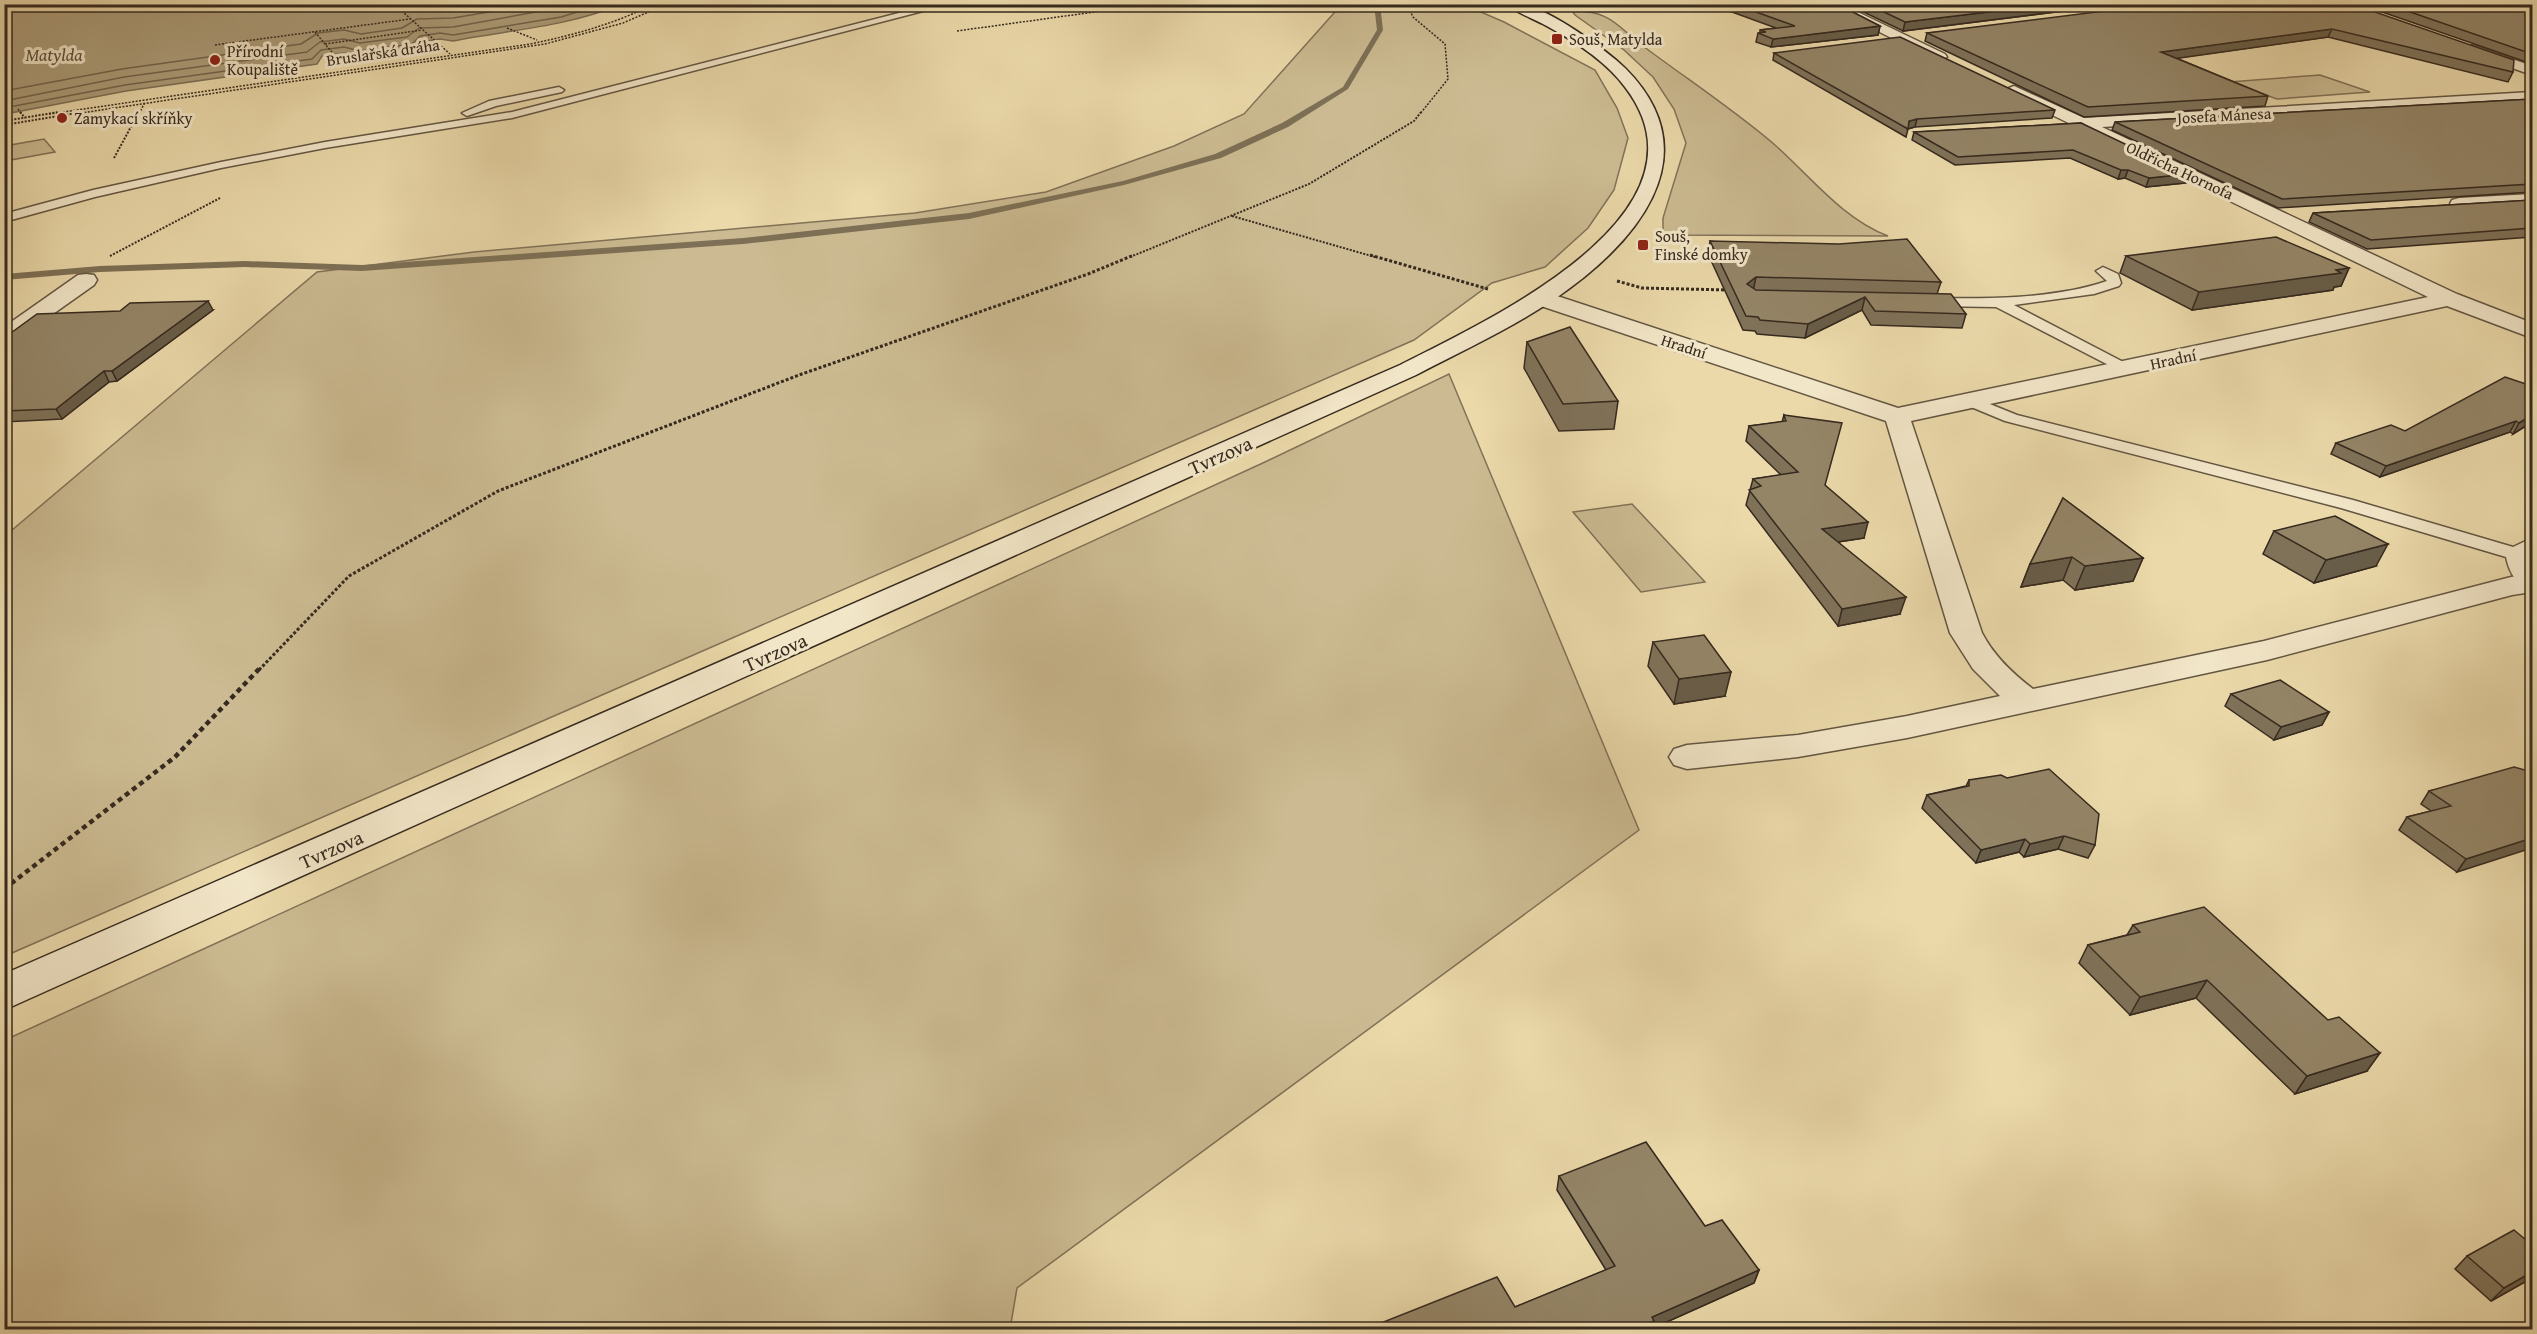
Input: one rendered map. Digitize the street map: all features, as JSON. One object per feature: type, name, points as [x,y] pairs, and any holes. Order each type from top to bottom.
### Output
[{"type":"street","name":"Tvrzova","points":[[4,993],[1250,442],[1408,370],[1512,316],[1563,283],[1619,233],[1648,186],[1655,166],[1656,143],[1653,123],[1645,103],[1618,70],[1569,33],[1513,4]]},
{"type":"street","points":[[1830,4],[1953,63]]},
{"type":"street","points":[[1879,40],[1924,35]]},
{"type":"street","points":[[2454,43],[2532,70]]},
{"type":"street","name":"Oldřicha Hornofa","points":[[1996,83],[2449,299],[2532,331]]},
{"type":"street","name":"Josefa Mánesa","points":[[2046,126],[2532,97]]},
{"type":"street","points":[[2440,206],[2532,200]]},
{"type":"street","points":[[2277,216],[2312,214]]},
{"type":"street","points":[[4,338],[86,280]]},
{"type":"street","name":"Hradní","points":[[1540,298],[1897,416],[2449,299]]},
{"type":"street","points":[[1897,416],[1966,633],[1985,666],[2026,701]]},
{"type":"street","points":[[1687,757],[1833,740],[2026,701],[2267,650],[2511,586],[2532,583]]},
{"type":"lane","points":[[4,218],[93,194],[273,155],[512,115],[946,4]]},
{"type":"lane","points":[[452,124],[465,113],[493,103],[572,88],[666,75]]},
{"type":"lane","points":[[1920,302],[1999,303],[2094,290],[2114,283],[2113,277],[2103,271]]},
{"type":"lane","points":[[1999,303],[2126,369]]},
{"type":"lane","points":[[1970,401],[2011,418],[2347,504],[2515,554],[2532,543]]},
{"type":"lane","points":[[2515,554],[2518,570],[2532,583]]},
{"type":"path","points":[[394,4],[453,58]]},
{"type":"path","name":"Bruslařská dráha","points":[[4,121],[539,41],[603,26],[654,4]]},
{"type":"path","points":[[4,125],[144,100],[545,44],[598,31],[647,15],[667,4]]},
{"type":"path","points":[[4,889],[175,757],[349,576],[498,491],[799,375],[1088,274],[1309,184],[1414,121],[1448,79],[1445,44],[1413,17],[1407,4]]},
{"type":"path","points":[[215,45],[410,19]]},
{"type":"path","points":[[507,28],[545,44]]},
{"type":"path","points":[[325,44],[422,30]]},
{"type":"path","points":[[315,32],[340,63]]},
{"type":"path","points":[[93,194],[144,100]]},
{"type":"path","points":[[18,109],[29,121]]},
{"type":"path","points":[[1231,216],[1490,289]]},
{"type":"path","points":[[1616,281],[1642,288],[1735,290]]},
{"type":"shaded area","points":[[1342,4],[1465,5],[1504,22],[1595,70],[1617,108],[1628,138],[1614,190],[1588,228],[1545,267],[1492,283],[1414,340],[5,956],[5,536],[317,272],[474,252],[915,213],[1046,192],[1174,146],[1244,114]]},
{"type":"shaded area","points":[[1572,11],[1586,11],[1614,22],[1775,145],[1828,196],[1856,219],[1888,236],[1663,235],[1663,218],[1686,143],[1674,109],[1653,77],[1624,50]]},
{"type":"shaded area","points":[[2320,75],[2370,92],[2277,99],[2229,82]]},
{"type":"shaded area","points":[[44,139],[55,152],[5,161],[5,146]]},
{"type":"shaded area","points":[[1449,374],[1639,830],[1017,1288],[1010,1329],[5,1329],[5,1040],[1265,462]]},
{"type":"shaded area","points":[[1632,504],[1705,582],[1641,592],[1573,512]]},
{"type":"water","name":"Matylda","points":[[5,4],[619,5],[579,18],[537,27],[453,41],[440,39],[421,42],[417,49],[358,57],[344,53],[322,56],[317,64],[126,91],[5,114]]},
{"type":"building","points":[[1734,4],[1837,4],[1880,26],[1773,39],[1758,33],[1766,32],[1760,30],[1795,26]]},
{"type":"building","points":[[1867,4],[2054,4],[1905,22]]},
{"type":"building","points":[[2161,4],[2352,4],[2514,60],[2513,72],[2332,29],[2161,52],[2268,96],[2088,107],[1927,33]]},
{"type":"building","points":[[2387,4],[2532,4],[2532,54]]},
{"type":"building","points":[[1900,37],[2055,110],[1917,119],[1909,121],[1908,129],[1774,53]]},
{"type":"building","points":[[2532,99],[2532,184],[2282,199],[2115,122]]},
{"type":"building","points":[[2081,123],[2188,174],[2149,178],[2128,170],[2121,170],[2073,150],[1958,157],[1914,132]]},
{"type":"building","points":[[2532,200],[2532,228],[2371,240],[2313,213]]},
{"type":"building","points":[[2276,237],[2349,268],[2336,270],[2341,273],[2199,292],[2126,256]]},
{"type":"building","points":[[1907,239],[1941,282],[1756,277],[1747,284],[1756,290],[1951,294],[1966,314],[1875,311],[1865,297],[1808,324],[1760,320],[1758,317],[1746,316],[1710,241],[1839,244]]},
{"type":"building","points":[[208,301],[112,371],[104,371],[56,409],[4,411],[4,336],[37,314],[120,311],[130,303]]},
{"type":"building","points":[[1570,327],[1618,401],[1563,404],[1527,342]]},
{"type":"building","points":[[2505,377],[2532,386],[2532,415],[2519,423],[2516,421],[2386,466],[2336,443],[2391,425],[2405,431]]},
{"type":"building","points":[[1784,415],[1842,423],[1825,485],[1868,522],[1822,529],[1906,597],[1842,609],[1749,490],[1761,486],[1753,479],[1798,472],[1749,426],[1786,421]]},
{"type":"building","points":[[2063,498],[2143,558],[2085,566],[2072,557],[2030,564]]},
{"type":"building","points":[[2335,516],[2388,544],[2326,560],[2274,531]]},
{"type":"building","points":[[1704,635],[1731,672],[1679,679],[1653,642]]},
{"type":"building","points":[[2280,680],[2329,712],[2281,727],[2231,694]]},
{"type":"building","points":[[2514,767],[2532,772],[2532,838],[2466,859],[2407,817],[2451,806],[2429,791]]},
{"type":"building","points":[[2049,769],[2099,814],[2095,845],[2064,836],[2030,844],[2025,839],[1981,850],[1927,795],[1969,786],[1969,780],[2001,775],[2007,778]]},
{"type":"building","points":[[2204,907],[2328,1020],[2339,1017],[2380,1053],[2307,1076],[2207,980],[2140,997],[2088,945],[2140,932],[2133,925]]},
{"type":"building","points":[[1646,1142],[1705,1226],[1722,1220],[1759,1270],[1652,1317],[1654,1321],[1633,1329],[1366,1329],[1497,1277],[1515,1307],[1615,1266],[1559,1176]]},
{"type":"building","points":[[2514,1230],[2532,1245],[2532,1272],[2504,1288],[2467,1256]]},
{"type":"waterway","points":[[4,277],[100,269],[245,264],[362,268],[743,241],[969,216],[1124,183],[1218,156],[1285,125],[1346,88],[1380,30],[1377,4]]},
{"type":"place","name":"Souš, Matylda","points":[[1557,39]]},
{"type":"place","name":"Přírodní Koupaliště","points":[[215,60]]},
{"type":"place","name":"Zamykací skříňky","points":[[62,118]]},
{"type":"place","name":"Souš, Finské domky","points":[[1643,245]]}]
